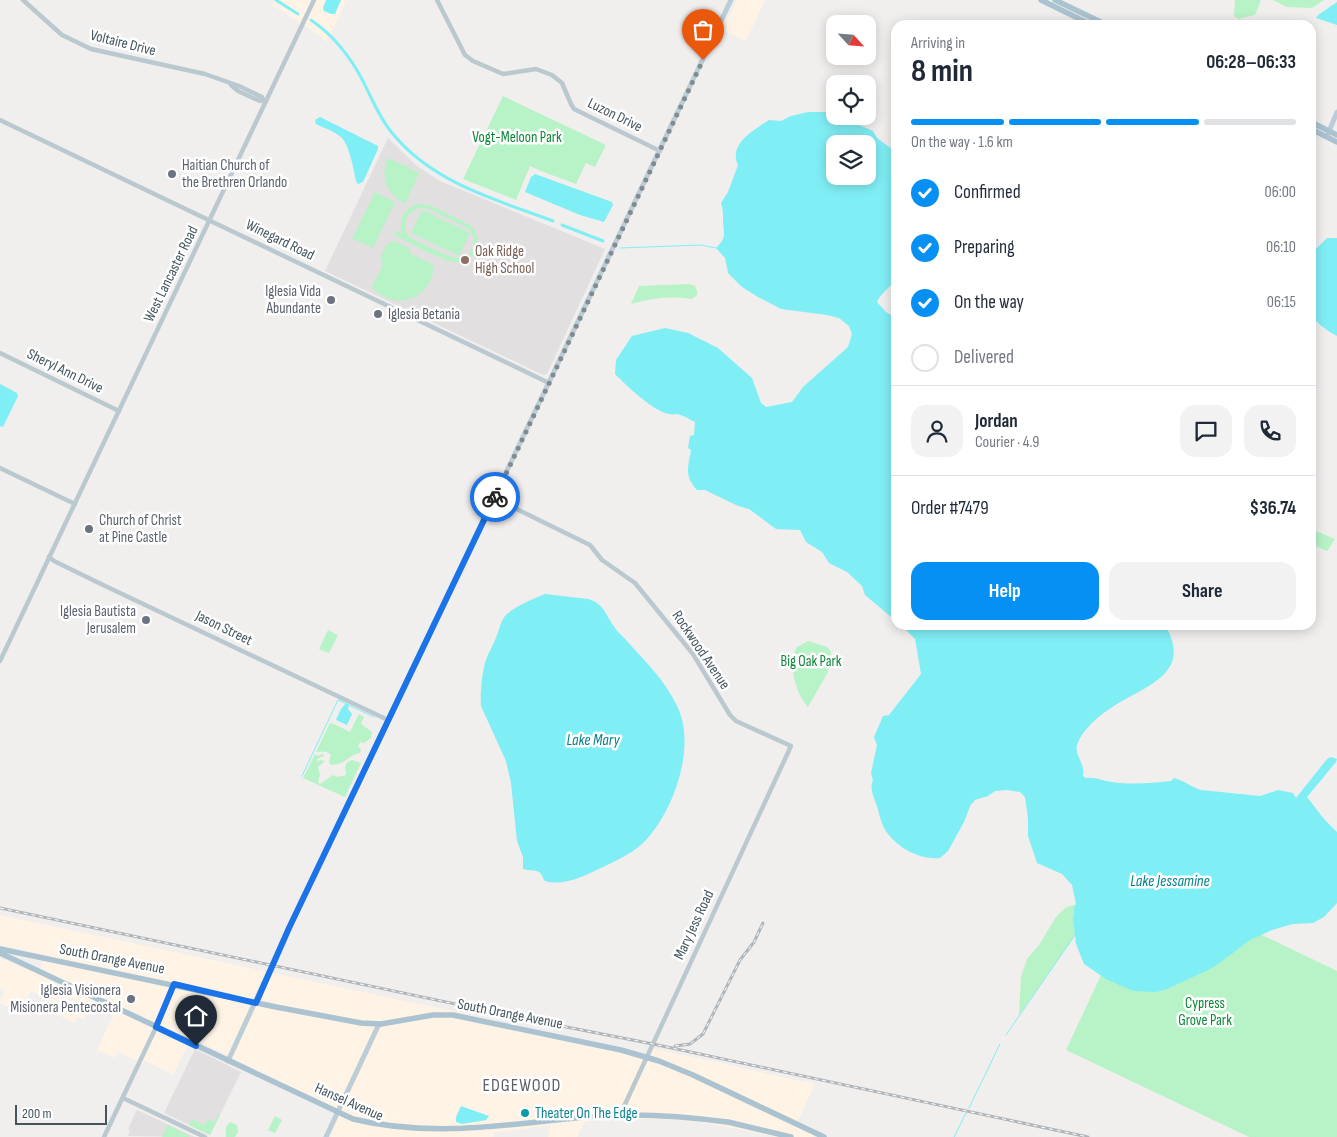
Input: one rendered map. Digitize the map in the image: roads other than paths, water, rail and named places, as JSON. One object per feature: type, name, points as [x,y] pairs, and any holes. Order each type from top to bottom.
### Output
[{"type":"main road","points":[[228,1061],[289,928],[731,0]]},
{"type":"main road","points":[[1055,0],[1097,20]]},
{"type":"main road","points":[[1044,1],[1082,20]]},
{"type":"main road","points":[[1331,134],[1337,112]]},
{"type":"main road","points":[[1316,125],[1331,134],[1337,142]]},
{"type":"main road","points":[[1331,134],[1337,127]]},
{"type":"main road","points":[[1316,131],[1331,134]]},
{"type":"main road","name":"South Orange Avenue","points":[[0,949],[322,1016],[379,1024],[433,1015],[458,1016],[647,1057],[693,1074],[824,1137]]},
{"type":"main road","name":"Hansel Avenue","points":[[0,954],[363,1124],[393,1133]]},
{"type":"main road","points":[[326,1137],[379,1024]]},
{"type":"main road","points":[[452,1136],[568,1119],[620,1115],[670,1115],[727,1122],[791,1137]]},
{"type":"street","name":"Voltaire Drive","points":[[22,0],[62,35],[91,50],[205,74],[248,90],[264,100]]},
{"type":"street","name":"West Lancaster Road","points":[[0,661],[210,220],[264,100],[314,0]]},
{"type":"street","name":"Luzon Drive","points":[[437,0],[464,55],[503,74],[530,69],[544,71],[562,84],[570,104],[574,108],[660,151]]},
{"type":"street","name":"Winegard Road","points":[[0,120],[549,383]]},
{"type":"street","name":"Sheryl Ann Drive","points":[[0,353],[119,411]]},
{"type":"street","points":[[0,468],[75,504]]},
{"type":"street","name":"Rockwood Avenue","points":[[494,498],[590,545],[607,564],[635,582],[693,654],[730,716],[736,721],[791,746]]},
{"type":"street","name":"Jason Street","points":[[49,557],[86,577],[388,720]]},
{"type":"street","name":"Mary Jess Road","points":[[620,1115],[791,746]]},
{"type":"street","points":[[104,1137],[156,1027],[174,984]]},
{"type":"street","points":[[123,1098],[205,1137]]},
{"type":"water","points":[[326,0],[341,0],[335,14],[324,11],[323,8]]},
{"type":"water","points":[[1337,2],[1337,25],[1316,18],[1318,15]]},
{"type":"water","points":[[808,112],[826,112],[826,125],[858,125],[873,131],[875,135],[826,135],[826,185],[876,185],[876,136],[891,148],[891,284],[877,302],[891,315],[891,617],[865,595],[862,586],[847,572],[829,563],[822,552],[806,542],[800,530],[776,529],[749,509],[738,506],[705,490],[697,490],[690,480],[688,472],[691,450],[688,448],[690,436],[694,435],[695,422],[682,415],[669,414],[656,408],[640,397],[615,374],[616,360],[632,336],[665,328],[688,333],[718,348],[752,378],[761,403],[766,407],[792,402],[803,387],[848,347],[852,334],[849,326],[839,318],[781,309],[758,297],[742,287],[728,273],[725,258],[716,248],[722,241],[724,234],[721,203],[728,192],[738,165],[736,157],[739,144],[750,133],[769,120],[781,121],[791,116]]},
{"type":"water","points":[[320,117],[378,146],[363,182],[358,184],[356,181],[351,158],[344,140],[335,133],[316,124],[315,120]]},
{"type":"water","points":[[535,174],[612,202],[613,205],[604,222],[580,215],[525,192],[531,177]]},
{"type":"water","points":[[1327,238],[1337,238],[1337,336],[1316,320],[1316,249]]},
{"type":"water","points":[[0,384],[17,393],[18,396],[3,427],[0,426]]},
{"type":"water","name":"Lake Mary","points":[[545,594],[588,599],[600,606],[617,631],[647,663],[673,698],[683,724],[685,741],[679,777],[673,795],[666,811],[647,839],[632,852],[615,862],[582,877],[560,882],[545,881],[538,871],[523,869],[523,857],[517,841],[511,783],[506,761],[481,706],[482,683],[487,657],[503,618],[515,608]]},
{"type":"water","name":"Lake Jessamine","points":[[906,630],[1167,630],[1172,640],[1174,653],[1171,664],[1165,673],[1157,681],[1097,718],[1079,740],[1077,750],[1083,766],[1083,776],[1109,782],[1127,783],[1171,781],[1174,778],[1201,790],[1260,796],[1278,790],[1293,793],[1296,798],[1327,759],[1331,757],[1337,759],[1307,797],[1337,832],[1337,903],[1324,917],[1313,923],[1293,924],[1272,930],[1250,940],[1214,967],[1167,989],[1156,992],[1133,991],[1106,979],[1084,964],[1076,944],[1073,920],[1076,904],[1072,885],[1062,874],[1037,863],[1028,836],[1025,797],[1020,792],[995,791],[988,796],[975,800],[970,806],[964,822],[948,851],[940,858],[924,857],[908,851],[894,841],[884,828],[872,790],[873,780],[871,773],[877,745],[874,737],[883,716],[889,715],[921,674],[915,639]]},
{"type":"water","points":[[346,703],[349,705],[348,709],[352,714],[347,725],[336,720]]},
{"type":"water","points":[[461,1106],[489,1116],[486,1120],[462,1124],[456,1122]]},
{"type":"waterway","points":[[276,0],[298,14]]},
{"type":"waterway","points":[[311,20],[327,33],[347,56],[358,72],[384,122],[409,151],[446,178],[488,197],[553,221]]},
{"type":"waterway","points":[[562,225],[603,241]]},
{"type":"waterway","points":[[620,248],[701,245],[716,248]]},
{"type":"waterway","points":[[302,776],[338,700],[374,717]]},
{"type":"waterway","points":[[1006,1035],[1075,935]]},
{"type":"waterway","points":[[969,1108],[1000,1044]]},
{"type":"waterway","points":[[954,1137],[966,1113]]},
{"type":"railway","points":[[0,908],[1088,1137]]},
{"type":"railway","points":[[675,1046],[690,1044],[703,1034],[740,960],[754,942],[763,923]]},
{"type":"place","name":"Haitian Church of the Brethren Orlando","points":[[172,174]]},
{"type":"place","name":"Oak Ridge High School","points":[[465,260]]},
{"type":"place","name":"Iglesia Vida Abundante","points":[[331,300]]},
{"type":"place","name":"Iglesia Betania","points":[[378,314]]},
{"type":"place","name":"Church of Christ at Pine Castle","points":[[89,529]]},
{"type":"place","name":"Iglesia Bautista Jerusalem","points":[[146,620]]},
{"type":"place","name":"Iglesia Visionera Misionera Pentecostal","points":[[131,999]]},
{"type":"place","name":"Theater On The Edge","points":[[525,1113]]},
{"type":"district","name":"EDGEWOOD","points":[[522,1085]]},
{"type":"park label","name":"Vogt-Meloon Park","points":[[517,137]]},
{"type":"park label","name":"Big Oak Park","points":[[811,661]]},
{"type":"park label","name":"Cypress Grove Park","points":[[1205,1012]]}]
